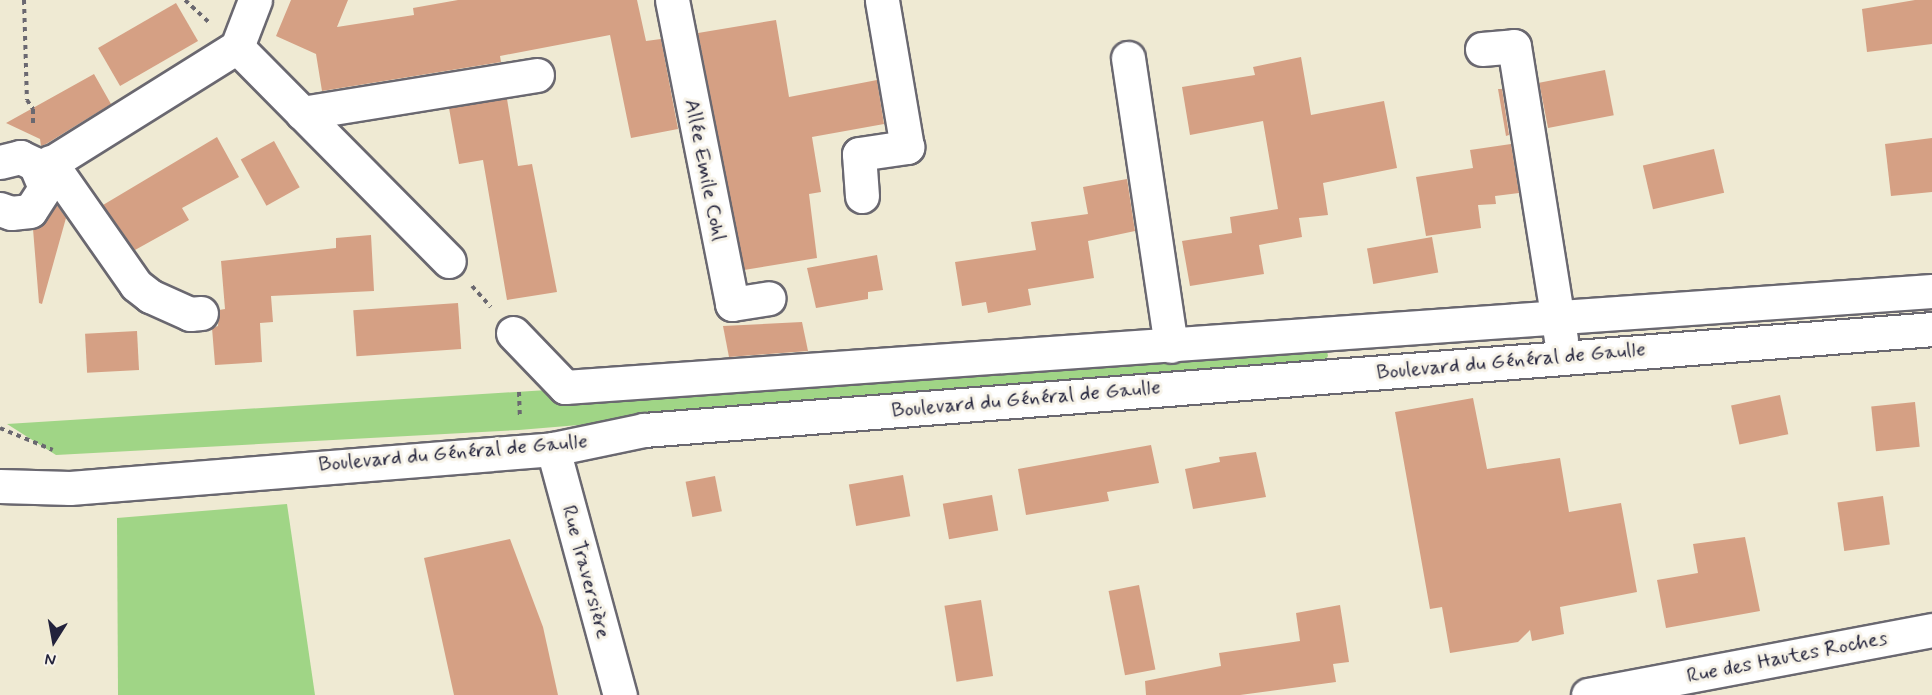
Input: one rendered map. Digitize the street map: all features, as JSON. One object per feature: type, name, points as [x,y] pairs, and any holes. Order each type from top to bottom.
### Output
[{"type":"street","points":[[25,163],[237,47],[255,0]]},
{"type":"street","points":[[652,0],[661,45]]},
{"type":"street","name":"Allée Emile Cohl","points":[[672,0],[732,304],[769,298]]},
{"type":"street","points":[[862,196],[859,154],[907,147],[882,0]]},
{"type":"street","points":[[1482,50],[1514,46],[1563,356]]},
{"type":"street","points":[[237,47],[450,261]]},
{"type":"street","points":[[1128,58],[1171,346]]},
{"type":"street","points":[[302,113],[537,75]]},
{"type":"street","points":[[0,209],[21,213],[37,205],[45,188],[25,163]]},
{"type":"street","points":[[25,163],[136,285],[150,296],[190,314],[201,313]]},
{"type":"street","name":"Boulevard du Général de Gaulle","points":[[513,333],[565,387],[1932,291]]},
{"type":"street","points":[[1894,294],[1896,332]]},
{"type":"street","name":"Boulevard du Général de Gaulle","points":[[0,486],[70,488],[553,449],[644,430],[1339,376],[1563,356],[1932,329]]},
{"type":"street","points":[[1336,334],[1339,376]]},
{"type":"street","name":"Rue Traversière","points":[[553,449],[620,695]]},
{"type":"street","name":"Boulevard du Général de Gaulle","points":[[0,464],[122,482]]},
{"type":"street","name":"Rue des Hautes Roches","points":[[1600,694],[1932,630]]},
{"type":"path","points":[[24,0],[27,100],[33,109],[34,124],[22,134],[25,163]]},
{"type":"path","points":[[450,261],[513,333]]},
{"type":"path","points":[[519,391],[519,421]]},
{"type":"green space","points":[[1325,341],[1328,356],[1323,363],[519,430],[56,455],[7,424]]},
{"type":"green space","points":[[287,504],[315,695],[118,695],[117,518]]},
{"type":"building","points":[[291,0],[348,0],[337,27],[414,15],[413,8],[458,0],[637,0],[646,41],[661,39],[678,129],[631,138],[610,35],[500,56],[501,62],[322,91],[316,54],[276,36]]},
{"type":"building","points":[[1915,0],[1932,0],[1932,44],[1867,52],[1862,9]]},
{"type":"building","points":[[176,3],[198,41],[120,86],[98,48]]},
{"type":"building","points":[[776,20],[789,97],[877,80],[884,124],[812,137],[821,192],[809,194],[817,258],[744,270],[698,33]]},
{"type":"building","points":[[1301,57],[1311,115],[1384,101],[1397,168],[1323,183],[1328,215],[1299,218],[1302,237],[1259,245],[1264,274],[1190,286],[1182,241],[1232,233],[1230,217],[1278,209],[1263,121],[1190,135],[1182,87],[1255,75],[1253,67]]},
{"type":"building","points":[[1605,70],[1614,115],[1548,128],[1539,83]]},
{"type":"building","points":[[94,74],[111,104],[46,144],[41,146],[40,139],[6,123]]},
{"type":"building","points":[[1498,89],[1502,89],[1509,135],[1506,136]]},
{"type":"building","points":[[507,99],[518,166],[532,164],[557,292],[507,300],[483,160],[459,164],[449,108]]},
{"type":"building","points":[[217,137],[239,177],[182,208],[189,220],[135,250],[103,205]]},
{"type":"building","points":[[1932,138],[1932,192],[1891,196],[1885,144]]},
{"type":"building","points":[[274,141],[300,187],[266,206],[241,159]]},
{"type":"building","points":[[1511,144],[1519,193],[1495,196],[1496,204],[1478,205],[1481,228],[1426,236],[1416,177],[1473,168],[1470,150]]},
{"type":"building","points":[[1714,149],[1724,193],[1653,209],[1643,165]]},
{"type":"building","points":[[1127,179],[1135,231],[1088,241],[1094,278],[1028,289],[1031,305],[988,313],[986,302],[962,306],[955,262],[1036,250],[1031,222],[1088,214],[1083,187]]},
{"type":"building","points":[[57,205],[66,218],[42,304],[39,303],[33,229],[45,222]]},
{"type":"building","points":[[371,235],[374,291],[271,296],[273,322],[260,323],[262,362],[215,365],[212,328],[218,326],[219,310],[225,309],[221,261],[336,248],[336,238]]},
{"type":"building","points":[[1432,237],[1438,272],[1373,284],[1367,248]]},
{"type":"building","points":[[877,255],[883,290],[868,292],[868,299],[816,308],[807,268]]},
{"type":"building","points":[[458,303],[461,349],[356,356],[353,310]]},
{"type":"building","points":[[802,322],[808,351],[729,357],[723,326]]},
{"type":"building","points":[[137,331],[139,370],[87,373],[85,334]]},
{"type":"building","points":[[1780,395],[1788,434],[1739,445],[1731,405]]},
{"type":"building","points":[[1473,398],[1487,469],[1560,458],[1569,512],[1621,503],[1637,592],[1560,607],[1564,634],[1532,641],[1530,630],[1518,642],[1450,653],[1442,607],[1430,609],[1395,412]]},
{"type":"building","points":[[1915,402],[1920,447],[1876,451],[1871,407]]},
{"type":"building","points":[[1151,445],[1159,483],[1107,492],[1109,501],[1026,515],[1018,469]]},
{"type":"building","points":[[1256,452],[1266,497],[1193,509],[1185,469],[1220,462],[1219,457]]},
{"type":"building","points":[[903,475],[910,516],[856,526],[849,485]]},
{"type":"building","points":[[715,476],[722,511],[692,517],[686,482]]},
{"type":"building","points":[[992,495],[998,530],[949,539],[943,504]]},
{"type":"building","points":[[1883,496],[1890,545],[1844,551],[1837,502]]},
{"type":"building","points":[[1745,537],[1760,611],[1666,628],[1657,580],[1698,573],[1693,544]]},
{"type":"building","points":[[510,539],[543,627],[558,695],[454,695],[424,558]]},
{"type":"building","points":[[1139,585],[1155,669],[1125,675],[1109,591]]},
{"type":"building","points":[[981,600],[993,676],[957,682],[944,606]]},
{"type":"building","points":[[1340,605],[1349,662],[1333,664],[1336,682],[1240,695],[1146,695],[1145,681],[1221,666],[1219,653],[1300,641],[1296,613]]}]
